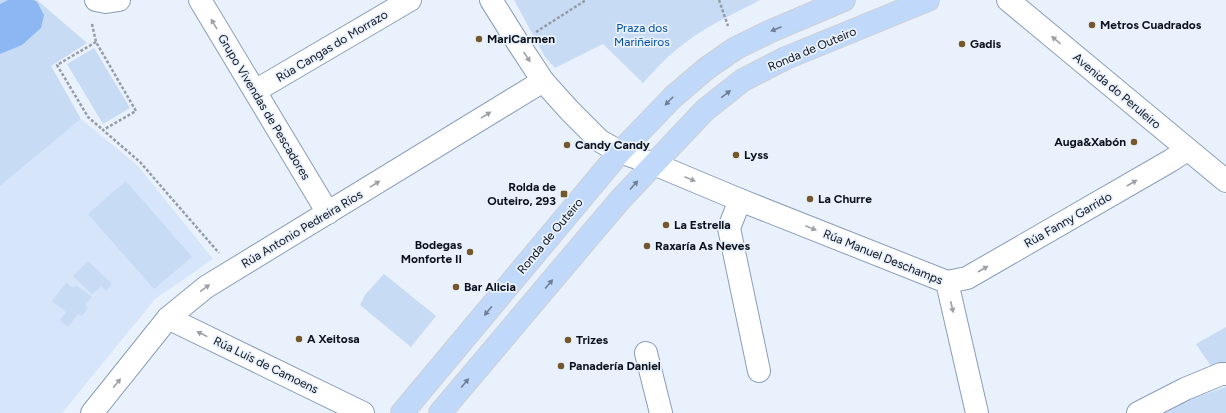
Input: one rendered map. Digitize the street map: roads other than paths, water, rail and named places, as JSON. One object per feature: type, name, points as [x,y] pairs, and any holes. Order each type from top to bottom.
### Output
[{"type":"main road","name":"Ronda de Outeiro","points":[[402,413],[620,152],[673,97],[707,68],[736,48],[815,7],[844,0]]},
{"type":"main road","name":"Ronda de Outeiro","points":[[440,413],[619,201],[704,110],[743,80],[786,58],[928,0]]},
{"type":"street","points":[[96,0],[106,2],[119,0]]},
{"type":"street","name":"Grupo Vivendas de Pescadores","points":[[200,0],[328,213]]},
{"type":"street","name":"Rúa Cangas do Morrazo","points":[[255,91],[410,0]]},
{"type":"street","points":[[491,0],[543,80],[570,111],[600,141],[620,152],[654,164]]},
{"type":"street","name":"Avenida do Peruleiro","points":[[1008,0],[1226,181]]},
{"type":"street","name":"Rúa Antonio Pedreira Ríos","points":[[92,413],[168,318],[190,299],[218,280],[543,80]]},
{"type":"street","name":"Rúa Fanny Garrido","points":[[947,282],[967,278],[1187,150]]},
{"type":"street","name":"Rúa Manuel Deschamps","points":[[654,164],[740,200],[947,282],[977,413]]},
{"type":"street","points":[[740,200],[729,228],[759,371]]},
{"type":"street","name":"Rúa Luis de Camoens","points":[[168,318],[363,413]]},
{"type":"street","points":[[646,353],[661,413]]},
{"type":"street","points":[[1138,413],[1185,389],[1221,374],[1226,374]]},
{"type":"place","name":"Metros Cuadrados","points":[[1092,25]]},
{"type":"place","name":"MariCarmen","points":[[479,39]]},
{"type":"place","name":"Gadis","points":[[962,44]]},
{"type":"place","name":"Auga&Xabón","points":[[1134,142]]},
{"type":"place","name":"Candy Candy","points":[[567,145]]},
{"type":"place","name":"Lyss","points":[[736,155]]},
{"type":"place","name":"Rolda de Outeiro, 293","points":[[564,194]]},
{"type":"place","name":"La Churre","points":[[810,199]]},
{"type":"place","name":"La Estrella","points":[[666,225]]},
{"type":"place","name":"Raxaría As Neves","points":[[647,246]]},
{"type":"place","name":"Bodegas Monforte II","points":[[470,252]]},
{"type":"place","name":"Bar Alicia","points":[[456,287]]},
{"type":"place","name":"A Xeitosa","points":[[299,339]]},
{"type":"place","name":"Trizes","points":[[568,340]]},
{"type":"place","name":"Panadería Daniel","points":[[561,366]]},
{"type":"park label","name":"Praza dos Mariñeiros","points":[[642,35]]}]
